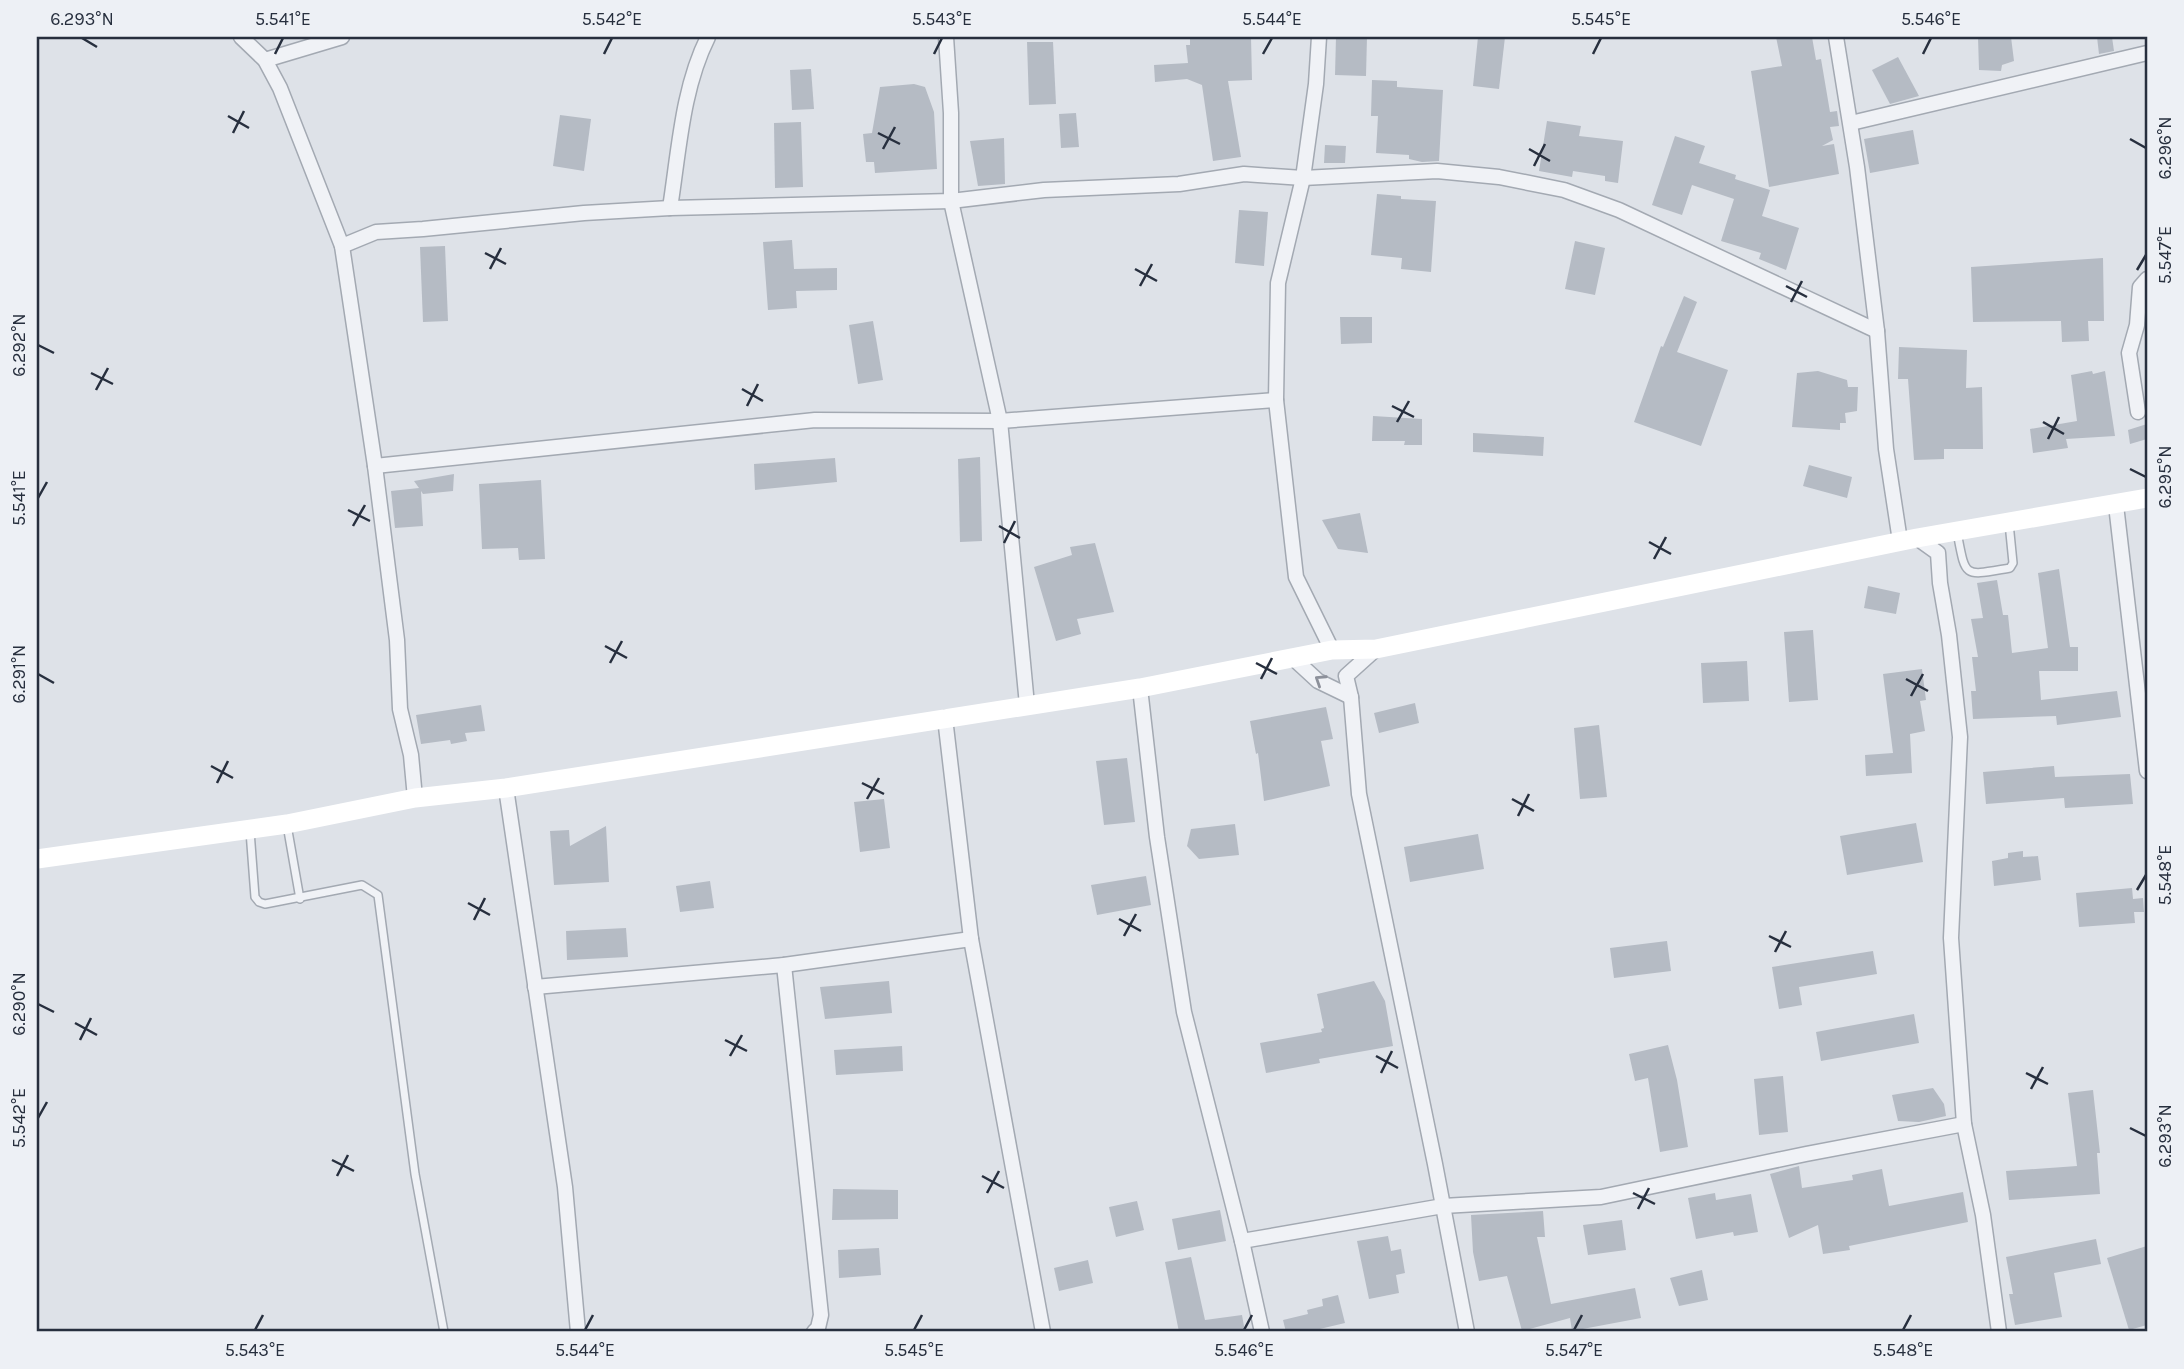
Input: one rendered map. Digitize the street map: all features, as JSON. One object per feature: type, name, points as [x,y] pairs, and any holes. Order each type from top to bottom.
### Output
[{"type":"main road","points":[[37,859],[250,830],[415,798],[506,788],[1140,688],[1332,650],[1376,649],[1909,540],[2147,498]]},
{"type":"street","points":[[241,37],[265,60],[285,99],[342,246],[375,466],[397,640],[400,709],[411,755],[415,798]]},
{"type":"street","points":[[265,60],[342,37]]},
{"type":"street","points":[[670,208],[687,101],[697,58],[708,37]]},
{"type":"street","points":[[946,37],[951,113],[950,201],[1000,421],[1027,705]]},
{"type":"street","points":[[1319,37],[1316,84],[1303,178],[1278,283],[1276,400],[1296,577],[1332,650]]},
{"type":"street","points":[[1836,37],[1851,123],[1877,331],[1886,449],[1909,540],[1938,553],[1949,635],[1961,737],[1951,937],[1964,1124],[1983,1215],[1999,1332]]},
{"type":"street","points":[[1851,123],[2147,53]]},
{"type":"street","points":[[342,246],[376,232],[584,213],[670,208],[950,201],[1044,190],[1179,184],[1244,174],[1303,178],[1437,172],[1499,177],[1564,190],[1619,210],[1877,331]]},
{"type":"street","points":[[2138,412],[2129,352],[2137,325],[2140,287],[2147,279]]},
{"type":"street","points":[[375,466],[815,420],[1000,421],[1276,400]]},
{"type":"street","points":[[2116,505],[2147,771]]},
{"type":"street","points":[[1376,649],[1346,676],[1351,697],[1359,794],[1467,1332]]},
{"type":"street","points":[[1293,658],[1318,681],[1351,697]]},
{"type":"street","points":[[1140,688],[1157,837],[1184,1012],[1242,1241],[1262,1332]]},
{"type":"street","points":[[945,718],[971,939],[1043,1332]]},
{"type":"street","points":[[506,788],[565,1187],[578,1332]]},
{"type":"street","points":[[535,987],[785,965],[971,939]]},
{"type":"street","points":[[785,965],[821,1315],[818,1328],[814,1332]]},
{"type":"street","points":[[1242,1241],[1443,1206],[1601,1197],[1964,1124]]},
{"type":"lane","points":[[1956,531],[1963,566],[1967,572],[1974,574],[2010,568],[2013,563],[2009,523]]},
{"type":"lane","points":[[287,824],[300,899]]},
{"type":"lane","points":[[250,830],[256,900],[265,904],[362,885],[378,895],[415,1174],[444,1332]]},
{"type":"building","points":[[1251,37],[1252,80],[1228,81],[1241,157],[1213,161],[1202,85],[1187,79],[1155,82],[1154,65],[1188,63],[1186,45],[1190,45],[1190,39]]},
{"type":"building","points":[[1336,37],[1367,37],[1366,76],[1335,75]]},
{"type":"building","points":[[1478,37],[1505,37],[1499,89],[1473,86]]},
{"type":"building","points":[[1776,37],[1812,37],[1816,60],[1821,59],[1830,112],[1837,111],[1839,126],[1830,127],[1833,140],[1822,146],[1834,144],[1839,174],[1769,187],[1751,71],[1782,66]]},
{"type":"building","points":[[1978,37],[2011,37],[2014,61],[2002,65],[2001,71],[1979,70]]},
{"type":"building","points":[[2097,37],[2112,37],[2114,51],[2099,54]]},
{"type":"building","points":[[1027,42],[1053,42],[1056,104],[1029,105]]},
{"type":"building","points":[[1898,57],[1919,96],[1890,104],[1872,70]]},
{"type":"building","points":[[811,69],[814,109],[792,110],[790,70]]},
{"type":"building","points":[[1372,80],[1397,81],[1397,87],[1443,90],[1439,161],[1422,162],[1409,159],[1409,155],[1376,153],[1378,116],[1371,116]]},
{"type":"building","points":[[914,84],[925,87],[934,112],[937,169],[875,173],[874,162],[866,162],[863,134],[872,133],[880,87]]},
{"type":"building","points":[[1076,113],[1079,147],[1061,148],[1059,114]]},
{"type":"building","points":[[560,115],[591,119],[584,171],[553,166]]},
{"type":"building","points":[[1547,121],[1581,126],[1579,136],[1623,141],[1618,183],[1605,181],[1605,176],[1573,171],[1572,177],[1539,171]]},
{"type":"building","points":[[801,122],[803,187],[775,188],[774,123]]},
{"type":"building","points":[[1913,130],[1919,164],[1870,173],[1864,139]]},
{"type":"building","points":[[1675,136],[1705,146],[1699,163],[1736,175],[1735,179],[1770,190],[1762,216],[1799,228],[1786,270],[1759,259],[1761,253],[1721,241],[1734,199],[1692,185],[1682,215],[1652,205]]},
{"type":"building","points":[[1004,138],[1005,184],[978,186],[970,141]]},
{"type":"building","points":[[1325,145],[1346,146],[1345,163],[1324,163]]},
{"type":"building","points":[[1377,194],[1401,196],[1401,199],[1436,201],[1431,272],[1401,269],[1402,258],[1371,255]]},
{"type":"building","points":[[1239,210],[1268,212],[1264,266],[1235,263]]},
{"type":"building","points":[[792,240],[794,269],[837,268],[837,290],[796,291],[797,308],[768,310],[763,242]]},
{"type":"building","points":[[1575,241],[1605,248],[1595,295],[1565,289]]},
{"type":"building","points":[[445,246],[448,321],[423,322],[420,247]]},
{"type":"building","points":[[2103,258],[2104,321],[2088,321],[2089,341],[2062,342],[2061,321],[1973,322],[1971,267]]},
{"type":"building","points":[[1684,296],[1697,302],[1677,352],[1728,370],[1701,446],[1634,422],[1661,346],[1663,347]]},
{"type":"building","points":[[1340,317],[1372,317],[1372,343],[1341,344]]},
{"type":"building","points":[[873,321],[883,380],[858,384],[849,325]]},
{"type":"building","points":[[1899,347],[1967,350],[1966,388],[1982,387],[1983,449],[1944,449],[1944,459],[1914,460],[1908,379],[1898,379]]},
{"type":"building","points":[[1818,371],[1847,380],[1848,387],[1858,387],[1857,411],[1845,413],[1846,423],[1840,423],[1840,430],[1792,427],[1797,373]]},
{"type":"building","points":[[2092,371],[2093,374],[2105,371],[2115,436],[2066,439],[2068,448],[2033,453],[2030,429],[2077,421],[2071,375]]},
{"type":"building","points":[[1373,416],[1422,419],[1422,445],[1404,445],[1405,441],[1372,441]]},
{"type":"building","points":[[2147,424],[2147,439],[2130,444],[2128,430]]},
{"type":"building","points":[[1473,433],[1544,437],[1543,456],[1473,452]]},
{"type":"building","points":[[980,457],[982,541],[960,542],[958,459]]},
{"type":"building","points":[[835,458],[837,482],[755,490],[754,464]]},
{"type":"building","points":[[1809,465],[1852,477],[1847,498],[1803,486]]},
{"type":"building","points":[[454,474],[453,491],[423,494],[421,491],[423,526],[395,528],[391,491],[419,488],[414,481]]},
{"type":"building","points":[[541,480],[545,559],[519,560],[518,548],[482,549],[479,484]]},
{"type":"building","points":[[1360,513],[1368,553],[1338,549],[1322,520]]},
{"type":"building","points":[[1095,543],[1114,612],[1077,619],[1081,634],[1056,641],[1034,567],[1072,555],[1070,547]]},
{"type":"building","points":[[2059,569],[2070,647],[2078,647],[2078,671],[2039,671],[2041,700],[2117,691],[2121,717],[2057,725],[2056,716],[1973,719],[1971,691],[1976,691],[1972,657],[1978,657],[1971,619],[1983,618],[1977,583],[1997,580],[2003,615],[2008,615],[2012,653],[2048,648],[2038,573]]},
{"type":"building","points":[[1868,586],[1900,593],[1896,614],[1864,608]]},
{"type":"building","points":[[1813,630],[1818,700],[1789,702],[1784,632]]},
{"type":"building","points":[[1747,661],[1749,701],[1703,703],[1701,663]]},
{"type":"building","points":[[1922,669],[1926,700],[1920,701],[1925,731],[1910,734],[1912,773],[1866,776],[1865,755],[1893,753],[1883,674]]},
{"type":"building","points":[[1415,703],[1419,723],[1379,733],[1374,713]]},
{"type":"building","points":[[481,705],[485,731],[465,733],[467,741],[451,744],[450,740],[421,744],[416,715]]},
{"type":"building","points":[[1326,707],[1333,739],[1321,741],[1330,786],[1264,801],[1258,753],[1256,754],[1250,721]]},
{"type":"building","points":[[1599,725],[1607,797],[1580,799],[1574,728]]},
{"type":"building","points":[[1127,758],[1135,822],[1104,825],[1096,761]]},
{"type":"building","points":[[2054,766],[2055,777],[2130,774],[2133,804],[2065,808],[2064,798],[1986,804],[1983,772]]},
{"type":"building","points":[[884,799],[890,848],[860,852],[854,802]]},
{"type":"building","points":[[1916,823],[1923,862],[1847,875],[1840,836]]},
{"type":"building","points":[[1235,824],[1239,855],[1199,859],[1187,846],[1191,829]]},
{"type":"building","points":[[606,826],[609,882],[554,885],[550,831],[569,830],[570,846]]},
{"type":"building","points":[[1478,834],[1484,869],[1410,882],[1404,847]]},
{"type":"building","points":[[2023,851],[2023,857],[2038,856],[2041,880],[1994,886],[1992,861],[2008,858],[2008,853]]},
{"type":"building","points":[[1146,876],[1151,905],[1097,915],[1091,885]]},
{"type":"building","points":[[710,881],[714,908],[680,912],[676,886]]},
{"type":"building","points":[[2132,888],[2133,899],[2143,898],[2144,912],[2134,912],[2135,923],[2079,927],[2076,893]]},
{"type":"building","points":[[626,928],[628,957],[567,960],[566,931]]},
{"type":"building","points":[[1667,941],[1671,971],[1614,978],[1610,948]]},
{"type":"building","points":[[1873,951],[1877,974],[1799,987],[1802,1005],[1779,1009],[1772,967]]},
{"type":"building","points":[[889,981],[892,1013],[825,1019],[820,987]]},
{"type":"building","points":[[1374,981],[1385,1001],[1393,1046],[1319,1059],[1320,1063],[1266,1073],[1260,1043],[1322,1032],[1321,1029],[1324,1028],[1317,994]]},
{"type":"building","points":[[1914,1014],[1919,1043],[1821,1061],[1816,1032]]},
{"type":"building","points":[[1668,1045],[1688,1147],[1660,1152],[1648,1078],[1635,1081],[1629,1054]]},
{"type":"building","points":[[902,1046],[903,1071],[836,1075],[834,1050]]},
{"type":"building","points":[[1783,1076],[1788,1132],[1759,1135],[1754,1079]]},
{"type":"building","points":[[1933,1088],[1944,1104],[1946,1116],[1919,1122],[1898,1121],[1892,1095]]},
{"type":"building","points":[[2093,1090],[2100,1153],[2097,1153],[2100,1194],[2009,1200],[2006,1171],[2077,1166],[2068,1093]]},
{"type":"building","points":[[1799,1166],[1802,1188],[1853,1180],[1852,1175],[1882,1169],[1889,1206],[1963,1192],[1968,1222],[1849,1246],[1850,1250],[1823,1254],[1818,1225],[1789,1238],[1770,1174]]},
{"type":"building","points":[[833,1189],[898,1190],[898,1219],[832,1220]]},
{"type":"building","points":[[1715,1193],[1716,1200],[1751,1194],[1758,1232],[1734,1236],[1733,1232],[1696,1239],[1688,1198]]},
{"type":"building","points":[[1137,1201],[1144,1230],[1116,1237],[1109,1207]]},
{"type":"building","points":[[1220,1210],[1226,1241],[1178,1250],[1172,1219]]},
{"type":"building","points":[[1543,1211],[1545,1237],[1537,1237],[1551,1304],[1635,1288],[1641,1318],[1572,1331],[1570,1318],[1522,1331],[1507,1276],[1479,1281],[1473,1252],[1471,1215]]},
{"type":"building","points":[[1622,1220],[1626,1250],[1588,1255],[1583,1225]]},
{"type":"building","points":[[1388,1236],[1391,1251],[1401,1249],[1405,1273],[1396,1275],[1399,1293],[1369,1299],[1357,1241]]},
{"type":"building","points":[[2096,1239],[2101,1264],[2054,1273],[2062,1317],[2015,1325],[2006,1257]]},
{"type":"building","points":[[2147,1246],[2147,1325],[2129,1330],[2107,1258]]},
{"type":"building","points":[[879,1248],[881,1275],[839,1278],[838,1250]]},
{"type":"building","points":[[1191,1257],[1205,1320],[1242,1315],[1245,1332],[1179,1332],[1165,1262]]},
{"type":"building","points":[[1088,1260],[1093,1283],[1059,1291],[1054,1268]]},
{"type":"building","points":[[1702,1270],[1708,1300],[1679,1306],[1670,1278]]},
{"type":"building","points":[[1338,1295],[1345,1323],[1307,1332],[1286,1332],[1283,1320],[1308,1314],[1307,1310],[1323,1306],[1322,1299]]}]
